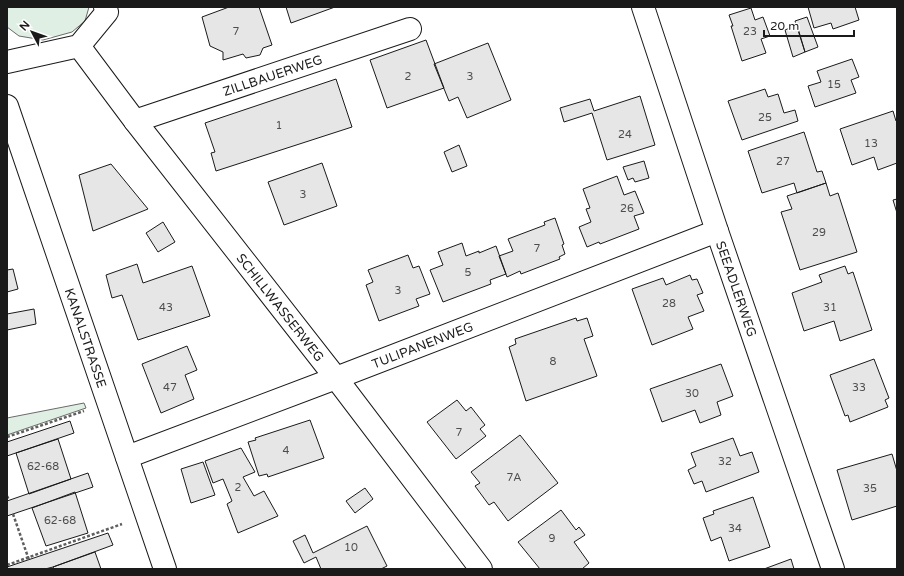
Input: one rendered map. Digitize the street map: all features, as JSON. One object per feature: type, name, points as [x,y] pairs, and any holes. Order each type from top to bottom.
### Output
[{"type":"street","points":[[7,62],[79,46],[107,12],[105,7]]},
{"type":"street","name":"SEEADLERWEG","points":[[644,7],[717,231],[833,569]]},
{"type":"street","name":"ZILLBAUERWEG","points":[[135,120],[410,29]]},
{"type":"street","name":"SCHILLWASSERWEG","points":[[79,46],[482,569]]},
{"type":"street","name":"KANALSTRASSE","points":[[7,106],[165,569]]},
{"type":"street","name":"TULIPANENWEG","points":[[127,457],[717,231]]},
{"type":"path","points":[[7,438],[108,402]]},
{"type":"path","points":[[7,496],[9,500]]},
{"type":"path","points":[[13,514],[29,558]]},
{"type":"path","points":[[7,565],[147,516]]},
{"type":"green space","points":[[7,7],[89,7],[85,21],[72,32],[43,40],[19,36],[7,27]]},
{"type":"green space","points":[[84,403],[86,408],[7,435],[7,418]]},
{"type":"building","points":[[229,7],[259,7],[272,45],[263,48],[260,55],[246,58],[243,54],[223,60],[223,52],[210,46],[202,17]]},
{"type":"building","points":[[286,7],[335,7],[291,23]]},
{"type":"building","points":[[808,7],[855,7],[859,20],[833,29],[831,23],[814,28]]},
{"type":"building","points":[[751,8],[755,20],[763,17],[770,36],[761,39],[766,53],[742,61],[729,15]]},
{"type":"building","points":[[807,17],[818,47],[805,52],[795,21]]},
{"type":"building","points":[[797,25],[805,52],[793,57],[785,30]]},
{"type":"building","points":[[426,40],[444,88],[387,108],[370,60]]},
{"type":"building","points":[[488,43],[511,100],[467,118],[458,97],[449,101],[434,64]]},
{"type":"building","points":[[852,59],[859,77],[851,80],[856,93],[815,107],[808,86],[821,82],[817,71]]},
{"type":"building","points":[[336,79],[352,127],[216,171],[211,153],[215,152],[205,123]]},
{"type":"building","points":[[765,89],[768,97],[778,94],[784,113],[795,110],[798,121],[742,140],[728,101]]},
{"type":"building","points":[[640,96],[655,145],[607,160],[592,113],[564,122],[560,108],[590,99],[594,111]]},
{"type":"building","points":[[893,111],[897,121],[897,163],[878,170],[874,157],[852,165],[840,129]]},
{"type":"building","points":[[804,132],[817,172],[822,171],[826,183],[797,193],[794,183],[762,193],[748,151]]},
{"type":"building","points":[[459,145],[467,166],[452,172],[444,152]]},
{"type":"building","points":[[644,161],[649,178],[635,182],[633,178],[628,180],[623,167]]},
{"type":"building","points":[[322,163],[337,206],[284,225],[268,182]]},
{"type":"building","points":[[111,164],[148,209],[93,231],[79,175]]},
{"type":"building","points":[[617,176],[624,195],[635,191],[644,213],[634,216],[639,229],[600,244],[599,242],[587,247],[579,227],[591,222],[586,209],[590,208],[583,189]]},
{"type":"building","points":[[826,183],[830,196],[838,193],[857,252],[800,270],[781,212],[792,209],[787,196]]},
{"type":"building","points":[[897,199],[897,213],[893,200]]},
{"type":"building","points":[[555,218],[564,244],[562,245],[565,254],[559,257],[560,259],[521,274],[520,271],[507,277],[499,256],[513,251],[508,239],[545,225],[544,222]]},
{"type":"building","points":[[163,222],[175,242],[158,252],[146,233]]},
{"type":"building","points":[[462,243],[466,256],[479,251],[479,253],[496,246],[506,274],[490,280],[491,284],[443,302],[430,270],[443,265],[438,252]]},
{"type":"building","points":[[408,255],[413,268],[419,266],[430,294],[416,299],[419,306],[379,321],[366,285],[373,282],[368,270]]},
{"type":"building","points":[[137,264],[143,283],[192,266],[210,316],[138,340],[122,295],[112,298],[106,275]]},
{"type":"building","points":[[845,266],[848,274],[853,272],[872,330],[840,341],[834,321],[804,331],[792,293],[822,282],[819,275]]},
{"type":"building","points":[[13,269],[18,289],[7,292],[7,270]]},
{"type":"building","points":[[690,275],[692,280],[697,279],[703,293],[697,295],[704,311],[688,317],[693,329],[652,345],[632,289],[663,278],[666,285]]},
{"type":"building","points":[[34,309],[36,324],[7,330],[7,314]]},
{"type":"building","points":[[576,318],[577,321],[587,318],[593,336],[584,339],[597,376],[526,401],[509,347],[516,344],[515,339]]},
{"type":"building","points":[[187,346],[197,370],[185,375],[194,399],[161,413],[142,364]]},
{"type":"building","points":[[874,359],[889,398],[885,400],[888,407],[850,422],[848,415],[845,416],[830,375]]},
{"type":"building","points":[[721,364],[733,396],[717,402],[721,415],[700,423],[695,410],[662,422],[650,389]]},
{"type":"building","points":[[457,400],[466,411],[471,407],[485,425],[480,429],[486,436],[456,459],[427,422]]},
{"type":"building","points":[[310,420],[324,458],[268,477],[267,474],[259,476],[248,442],[256,440],[255,438]]},
{"type":"building","points":[[70,421],[74,433],[7,456],[7,442]]},
{"type":"building","points":[[520,435],[558,483],[508,521],[494,502],[489,505],[475,486],[480,483],[471,472]]},
{"type":"building","points":[[733,438],[740,456],[752,452],[759,472],[706,492],[702,481],[694,484],[688,470],[696,466],[691,453]]},
{"type":"building","points":[[58,439],[71,479],[29,494],[16,453]]},
{"type":"building","points":[[241,448],[255,472],[243,477],[254,496],[264,491],[278,516],[238,533],[227,504],[232,501],[223,479],[213,483],[205,461]]},
{"type":"building","points":[[892,454],[897,471],[897,506],[852,520],[837,470]]},
{"type":"building","points":[[203,462],[215,495],[191,503],[181,469]]},
{"type":"building","points":[[88,473],[93,487],[7,516],[7,501]]},
{"type":"building","points":[[365,488],[373,499],[355,513],[346,501]]},
{"type":"building","points":[[75,492],[88,533],[46,546],[32,508]]},
{"type":"building","points":[[753,497],[770,547],[729,561],[721,537],[711,541],[703,518],[714,514],[713,511]]},
{"type":"building","points":[[561,510],[576,530],[579,527],[585,535],[574,542],[589,563],[582,569],[540,569],[518,542]]},
{"type":"building","points":[[367,526],[387,566],[381,569],[321,569],[316,557],[304,563],[293,541],[305,535],[313,553]]},
{"type":"building","points":[[108,533],[113,545],[53,567],[45,569],[7,569],[7,567]]},
{"type":"building","points":[[95,552],[101,569],[54,569],[53,567]]},
{"type":"building","points":[[791,559],[794,569],[764,569]]}]
